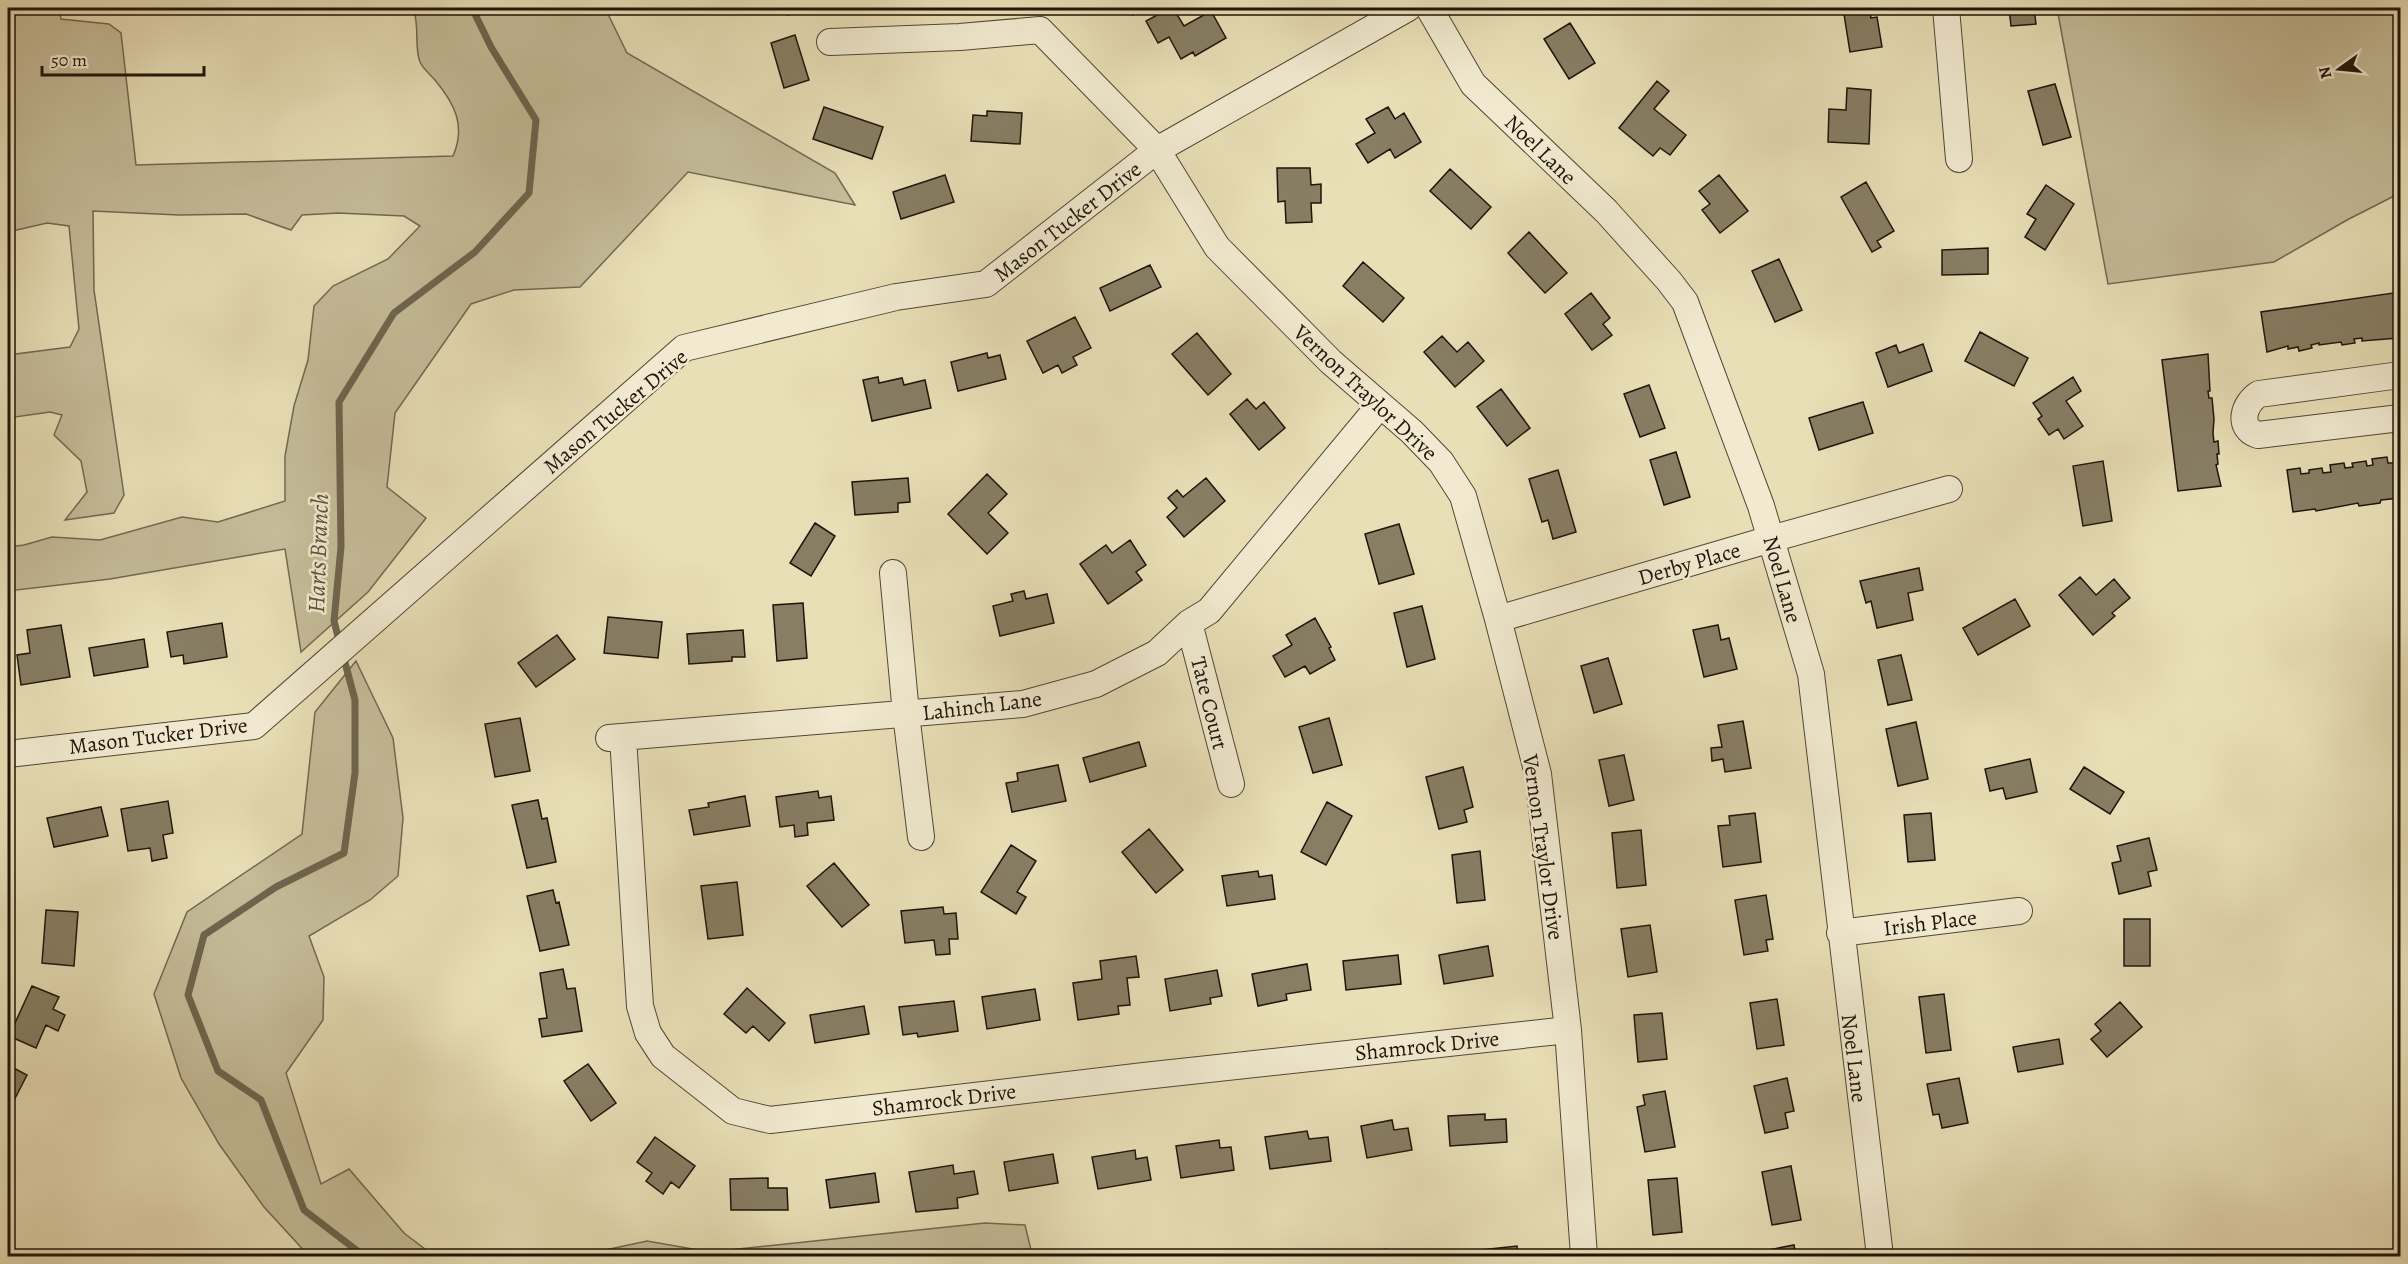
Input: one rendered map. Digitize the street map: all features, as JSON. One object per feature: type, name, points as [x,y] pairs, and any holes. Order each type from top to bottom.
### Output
[{"type":"street","name":"Mason Tucker Drive","points":[[8,754],[254,726],[684,348],[896,297],[986,284],[1157,150],[1408,8]]},
{"type":"street","name":"Noel Lane","points":[[1429,8],[1473,84],[1606,211],[1685,302],[1757,496],[1811,674],[1880,1257]]},
{"type":"street","points":[[1946,8],[1959,159]]},
{"type":"street","name":"Vernon Traylor Drive","points":[[830,42],[960,37],[1040,30],[1157,150],[1217,247],[1330,362],[1412,432],[1441,462],[1463,495],[1538,774],[1568,1030],[1584,1257]]},
{"type":"street","points":[[2400,375],[2259,394],[2250,400],[2245,417],[2247,427],[2252,433],[2258,435],[2400,418]]},
{"type":"street","name":"Lahinch Lane","points":[[616,737],[1023,704],[1096,684],[1157,653],[1190,623],[1209,611],[1380,405]]},
{"type":"street","name":"Derby Place","points":[[1498,619],[1949,489]]},
{"type":"street","points":[[894,573],[906,714],[921,837]]},
{"type":"street","name":"Tate Court","points":[[1190,623],[1231,784]]},
{"type":"street","name":"Shamrock Drive","points":[[616,737],[640,1006],[648,1033],[663,1056],[733,1111],[770,1120],[1144,1076],[1568,1030]]},
{"type":"street","name":"Irish Place","points":[[1840,933],[2019,911]]},
{"type":"shaded area","points":[[8,8],[59,8],[61,19],[109,24],[121,33],[136,165],[453,156],[458,135],[456,116],[448,98],[420,62],[413,8],[510,8],[512,12],[517,8],[605,8],[627,53],[835,173],[855,205],[688,172],[580,287],[514,290],[471,304],[395,413],[387,487],[426,518],[368,592],[301,652],[285,549],[110,579],[8,591],[8,547],[52,537],[100,540],[182,517],[218,522],[285,501],[285,456],[294,406],[308,360],[314,306],[333,286],[388,259],[420,226],[404,216],[338,213],[302,215],[291,230],[246,214],[179,215],[93,211],[94,290],[124,495],[114,513],[65,520],[87,492],[81,461],[54,435],[62,415],[50,412],[8,418],[8,355],[70,347],[79,329],[69,226],[47,223],[8,232]]},
{"type":"shaded area","points":[[2057,8],[2400,8],[2400,193],[2274,262],[2108,284]]},
{"type":"shaded area","points":[[356,661],[393,738],[403,818],[398,876],[370,900],[309,936],[324,977],[323,1020],[286,1073],[321,1184],[349,1169],[404,1233],[434,1256],[309,1256],[264,1207],[219,1144],[181,1078],[154,994],[187,912],[302,834],[315,712]]},
{"type":"shaded area","points":[[985,1223],[1025,1225],[1031,1250],[1002,1256],[577,1256],[647,1241],[710,1252]]},
{"type":"building","points":[[768,8],[791,8],[788,15]]},
{"type":"building","points":[[1119,8],[1137,8],[1133,15]]},
{"type":"building","points":[[1173,8],[1184,26],[1211,11],[1226,38],[1195,56],[1193,52],[1181,59],[1169,37],[1158,43],[1146,21]]},
{"type":"building","points":[[1843,8],[1869,8],[1871,18],[1877,17],[1882,47],[1850,52]]},
{"type":"building","points":[[2009,8],[2034,8],[2036,24],[2011,26]]},
{"type":"building","points":[[1570,23],[1595,63],[1569,79],[1544,39]]},
{"type":"building","points":[[795,35],[809,80],[784,88],[771,43]]},
{"type":"building","points":[[1657,81],[1669,91],[1654,109],[1686,135],[1670,155],[1660,148],[1653,156],[1619,128]]},
{"type":"building","points":[[2055,84],[2071,137],[2043,145],[2028,91]]},
{"type":"building","points":[[1847,88],[1871,90],[1869,144],[1828,142],[1829,109],[1846,110]]},
{"type":"building","points":[[824,107],[883,127],[872,159],[813,139]]},
{"type":"building","points":[[1388,107],[1395,119],[1404,113],[1421,142],[1395,158],[1390,149],[1368,163],[1356,144],[1375,133],[1366,119]]},
{"type":"building","points":[[987,111],[1022,113],[1020,144],[971,141],[973,115],[987,116]]},
{"type":"building","points":[[1277,168],[1310,168],[1311,185],[1321,184],[1321,203],[1311,203],[1312,222],[1286,223],[1285,201],[1278,202]]},
{"type":"building","points":[[1450,169],[1491,207],[1471,229],[1430,191]]},
{"type":"building","points":[[945,175],[954,202],[901,219],[893,192]]},
{"type":"building","points":[[1719,175],[1748,211],[1720,233],[1702,210],[1710,204],[1699,191]]},
{"type":"building","points":[[1866,182],[1894,231],[1877,241],[1881,247],[1872,252],[1841,197]]},
{"type":"building","points":[[2046,185],[2074,204],[2045,250],[2025,237],[2036,219],[2027,214]]},
{"type":"building","points":[[1529,232],[1567,273],[1545,293],[1508,253]]},
{"type":"building","points":[[1988,248],[1988,274],[1942,275],[1942,250]]},
{"type":"building","points":[[1779,259],[1802,310],[1775,322],[1752,271]]},
{"type":"building","points":[[1363,262],[1404,298],[1383,322],[1343,286]]},
{"type":"building","points":[[1150,265],[1161,287],[1110,311],[1100,288]]},
{"type":"building","points":[[2400,292],[2398,338],[2362,341],[2362,338],[2354,339],[2355,343],[2342,345],[2341,342],[2319,345],[2319,343],[2311,345],[2312,348],[2299,351],[2298,347],[2288,349],[2288,346],[2267,352],[2261,312]]},
{"type":"building","points":[[1591,293],[1610,318],[1603,324],[1612,335],[1592,350],[1565,314]]},
{"type":"building","points":[[1075,317],[1091,348],[1073,357],[1077,365],[1062,373],[1058,365],[1043,373],[1027,341]]},
{"type":"building","points":[[1980,332],[2028,358],[2014,386],[1965,361]]},
{"type":"building","points":[[1197,333],[1231,374],[1208,395],[1172,354]]},
{"type":"building","points":[[1442,336],[1457,352],[1468,342],[1484,361],[1455,387],[1424,352]]},
{"type":"building","points":[[1923,344],[1932,371],[1888,387],[1876,353],[1896,345],[1899,353]]},
{"type":"building","points":[[987,353],[988,358],[1000,355],[1006,379],[958,391],[951,362]]},
{"type":"building","points":[[2208,354],[2210,391],[2208,391],[2209,398],[2212,398],[2214,442],[2218,441],[2219,454],[2217,454],[2218,464],[2216,465],[2221,486],[2178,491],[2162,360]]},
{"type":"building","points":[[878,377],[879,383],[902,378],[904,385],[925,380],[931,408],[872,421],[863,380]]},
{"type":"building","points":[[2073,377],[2081,391],[2066,401],[2083,426],[2064,439],[2058,429],[2049,435],[2038,419],[2042,416],[2033,403]]},
{"type":"building","points":[[1649,385],[1665,428],[1640,437],[1624,394]]},
{"type":"building","points":[[1501,389],[1530,428],[1507,446],[1477,407]]},
{"type":"building","points":[[1247,399],[1256,409],[1264,402],[1285,428],[1259,450],[1230,414]]},
{"type":"building","points":[[1863,402],[1873,433],[1819,450],[1809,418]]},
{"type":"building","points":[[1676,452],[1690,497],[1664,505],[1650,460]]},
{"type":"building","points":[[2387,457],[2388,463],[2400,463],[2400,498],[2359,506],[2358,503],[2316,511],[2315,509],[2293,512],[2287,470],[2300,468],[2301,474],[2322,468],[2323,473],[2331,472],[2330,465],[2344,463],[2345,468],[2353,467],[2352,463],[2366,461],[2367,466],[2373,465],[2372,459]]},
{"type":"building","points":[[2103,461],[2112,521],[2083,526],[2073,466]]},
{"type":"building","points":[[1558,470],[1576,532],[1553,539],[1548,520],[1542,522],[1529,479]]},
{"type":"building","points":[[987,474],[1007,494],[988,513],[1008,533],[987,554],[948,514]]},
{"type":"building","points":[[908,478],[910,502],[898,503],[898,512],[855,515],[852,482]]},
{"type":"building","points":[[1206,478],[1225,501],[1184,537],[1167,517],[1177,508],[1168,498],[1177,490],[1183,497]]},
{"type":"building","points":[[815,523],[835,536],[811,576],[790,563]]},
{"type":"building","points":[[1399,524],[1414,574],[1379,584],[1365,534]]},
{"type":"building","points":[[1130,540],[1146,565],[1136,572],[1142,580],[1108,604],[1080,564],[1106,545],[1112,553]]},
{"type":"building","points":[[1919,568],[1923,590],[1908,593],[1913,620],[1877,628],[1871,601],[1866,603],[1860,581]]},
{"type":"building","points":[[2080,577],[2096,595],[2114,579],[2130,598],[2112,613],[2115,616],[2093,635],[2059,595]]},
{"type":"building","points":[[1024,591],[1026,599],[1047,594],[1054,623],[1000,636],[993,606],[1013,601],[1011,594]]},
{"type":"building","points":[[2015,599],[2030,626],[1978,655],[1963,628]]},
{"type":"building","points":[[803,603],[807,658],[777,661],[773,605]]},
{"type":"building","points":[[1422,606],[1435,659],[1407,667],[1394,613]]},
{"type":"building","points":[[608,617],[662,622],[658,658],[604,653]]},
{"type":"building","points":[[1315,618],[1331,647],[1329,648],[1335,660],[1310,674],[1305,666],[1285,677],[1273,656],[1292,645],[1286,635]]},
{"type":"building","points":[[222,623],[227,657],[184,664],[183,655],[171,657],[167,632]]},
{"type":"building","points":[[61,625],[70,677],[21,685],[17,655],[30,653],[27,630]]},
{"type":"building","points":[[1718,625],[1721,640],[1729,638],[1737,669],[1704,677],[1693,630]]},
{"type":"building","points":[[743,630],[745,657],[732,657],[732,661],[689,664],[687,634]]},
{"type":"building","points":[[557,635],[575,659],[536,687],[518,663]]},
{"type":"building","points":[[144,639],[148,667],[94,676],[89,648]]},
{"type":"building","points":[[1901,655],[1912,700],[1888,705],[1878,660]]},
{"type":"building","points":[[1608,658],[1622,704],[1594,713],[1581,666]]},
{"type":"building","points":[[520,718],[530,771],[495,777],[485,724]]},
{"type":"building","points":[[1329,718],[1342,765],[1313,773],[1299,727]]},
{"type":"building","points":[[1743,721],[1751,768],[1725,772],[1723,759],[1712,761],[1711,748],[1722,747],[1718,725]]},
{"type":"building","points":[[1916,722],[1928,779],[1898,786],[1886,729]]},
{"type":"building","points":[[1139,742],[1146,766],[1090,782],[1083,758]]},
{"type":"building","points":[[1624,755],[1634,800],[1609,806],[1599,760]]},
{"type":"building","points":[[2030,759],[2037,792],[2006,799],[2003,788],[1990,791],[1985,769]]},
{"type":"building","points":[[1058,765],[1066,801],[1012,812],[1006,783],[1018,781],[1017,773]]},
{"type":"building","points":[[1463,767],[1473,807],[1464,810],[1467,822],[1439,829],[1426,777]]},
{"type":"building","points":[[2084,767],[2124,792],[2110,814],[2070,789]]},
{"type":"building","points":[[818,791],[819,798],[831,796],[834,820],[807,823],[808,835],[795,837],[794,825],[780,827],[776,797]]},
{"type":"building","points":[[745,796],[750,826],[694,835],[689,810],[709,807],[708,803]]},
{"type":"building","points":[[538,800],[542,819],[547,818],[556,862],[527,868],[512,805]]},
{"type":"building","points":[[168,801],[173,833],[163,835],[167,858],[152,861],[150,848],[128,851],[121,809]]},
{"type":"building","points":[[1327,802],[1352,816],[1326,865],[1301,852]]},
{"type":"building","points":[[101,807],[108,836],[54,847],[47,818]]},
{"type":"building","points":[[1755,813],[1761,862],[1723,867],[1718,826],[1730,825],[1729,816]]},
{"type":"building","points":[[1931,813],[1935,860],[1908,862],[1904,815]]},
{"type":"building","points":[[1149,829],[1183,870],[1156,893],[1122,852]]},
{"type":"building","points":[[1641,830],[1646,885],[1617,888],[1612,833]]},
{"type":"building","points":[[2149,838],[2157,870],[2148,872],[2151,886],[2119,894],[2112,863],[2121,861],[2117,846]]},
{"type":"building","points":[[1011,845],[1036,861],[1017,892],[1026,897],[1016,914],[981,892]]},
{"type":"building","points":[[1480,851],[1485,900],[1457,903],[1452,855]]},
{"type":"building","points":[[834,863],[869,905],[842,927],[807,886]]},
{"type":"building","points":[[1258,871],[1259,877],[1272,875],[1275,899],[1227,906],[1222,876]]},
{"type":"building","points":[[737,882],[743,935],[708,939],[701,886]]},
{"type":"building","points":[[553,890],[556,903],[559,902],[569,945],[540,951],[527,896]]},
{"type":"building","points":[[1766,895],[1773,939],[1766,940],[1768,951],[1744,955],[1735,900]]},
{"type":"building","points":[[943,907],[944,914],[956,913],[958,939],[949,939],[950,954],[936,955],[934,940],[905,943],[901,911]]},
{"type":"building","points":[[46,910],[78,912],[74,966],[42,963]]},
{"type":"building","points":[[2124,919],[2150,919],[2150,966],[2124,966]]},
{"type":"building","points":[[1650,925],[1657,972],[1628,977],[1621,929]]},
{"type":"building","points":[[1488,946],[1493,976],[1444,984],[1439,955]]},
{"type":"building","points":[[1398,955],[1401,984],[1346,990],[1343,961]]},
{"type":"building","points":[[1136,956],[1139,977],[1127,978],[1130,1005],[1118,1006],[1119,1014],[1078,1020],[1073,983],[1102,979],[1100,961]]},
{"type":"building","points":[[1307,964],[1311,990],[1286,994],[1287,1000],[1258,1006],[1252,974]]},
{"type":"building","points":[[563,969],[567,989],[575,988],[582,1031],[542,1037],[539,1019],[547,1018],[540,973]]},
{"type":"building","points":[[1217,970],[1222,996],[1210,998],[1211,1004],[1170,1011],[1165,979]]},
{"type":"building","points":[[32,986],[59,997],[53,1009],[65,1015],[58,1031],[46,1025],[36,1048],[9,1036]]},
{"type":"building","points":[[747,988],[785,1023],[769,1041],[753,1026],[746,1033],[724,1014]]},
{"type":"building","points":[[1035,989],[1040,1020],[987,1029],[982,997]]},
{"type":"building","points":[[1944,994],[1951,1050],[1926,1053],[1919,997]]},
{"type":"building","points":[[1777,999],[1784,1045],[1757,1049],[1750,1003]]},
{"type":"building","points":[[954,1001],[958,1031],[918,1037],[917,1033],[903,1035],[899,1007]]},
{"type":"building","points":[[2120,1002],[2142,1027],[2107,1057],[2091,1039],[2101,1031],[2095,1024]]},
{"type":"building","points":[[864,1006],[869,1034],[815,1043],[810,1015]]},
{"type":"building","points":[[1662,1013],[1667,1059],[1638,1062],[1634,1015]]},
{"type":"building","points":[[2059,1039],[2063,1064],[2018,1072],[2013,1047]]},
{"type":"building","points":[[588,1064],[616,1103],[591,1121],[564,1081]]},
{"type":"building","points":[[8,1065],[27,1075],[8,1112]]},
{"type":"building","points":[[1787,1078],[1794,1111],[1785,1113],[1788,1128],[1765,1133],[1754,1086]]},
{"type":"building","points":[[1959,1078],[1968,1123],[1942,1128],[1939,1114],[1933,1115],[1927,1084]]},
{"type":"building","points":[[1665,1091],[1675,1147],[1645,1152],[1637,1107],[1645,1105],[1643,1095]]},
{"type":"building","points":[[1485,1114],[1485,1120],[1506,1119],[1507,1142],[1450,1146],[1448,1116]]},
{"type":"building","points":[[1392,1120],[1394,1130],[1408,1128],[1412,1150],[1367,1158],[1361,1126]]},
{"type":"building","points":[[1307,1131],[1309,1139],[1328,1137],[1331,1161],[1270,1169],[1265,1137]]},
{"type":"building","points":[[655,1137],[695,1166],[679,1188],[671,1182],[663,1194],[646,1181],[652,1173],[637,1162]]},
{"type":"building","points":[[1219,1140],[1220,1148],[1231,1147],[1234,1170],[1181,1178],[1176,1146]]},
{"type":"building","points":[[1135,1150],[1136,1159],[1147,1157],[1151,1180],[1098,1189],[1092,1157]]},
{"type":"building","points":[[1053,1154],[1058,1183],[1009,1191],[1004,1162]]},
{"type":"building","points":[[953,1165],[954,1174],[974,1171],[978,1194],[957,1198],[958,1208],[916,1212],[909,1172]]},
{"type":"building","points":[[1791,1166],[1801,1220],[1772,1225],[1762,1172]]},
{"type":"building","points":[[875,1173],[879,1202],[830,1208],[826,1180]]},
{"type":"building","points":[[768,1178],[768,1188],[787,1188],[788,1210],[731,1210],[730,1179]]},
{"type":"building","points":[[1677,1178],[1682,1232],[1653,1235],[1648,1180]]},
{"type":"building","points":[[1794,1245],[1796,1256],[1770,1256],[1768,1250]]},
{"type":"building","points":[[1517,1246],[1518,1256],[1463,1256],[1462,1252]]},
{"type":"building","points":[[1387,1249],[1388,1256],[1369,1256],[1368,1252]]},
{"type":"waterway","name":"Harts Branch","points":[[340,644],[334,621],[341,547],[339,402],[394,313],[475,252],[529,193],[536,120],[491,47],[472,8]]},
{"type":"waterway","name":"Harts Branch","points":[[343,655],[355,700],[355,773],[344,853],[276,887],[204,935],[188,995],[218,1071],[261,1100],[304,1210],[364,1256]]}]
